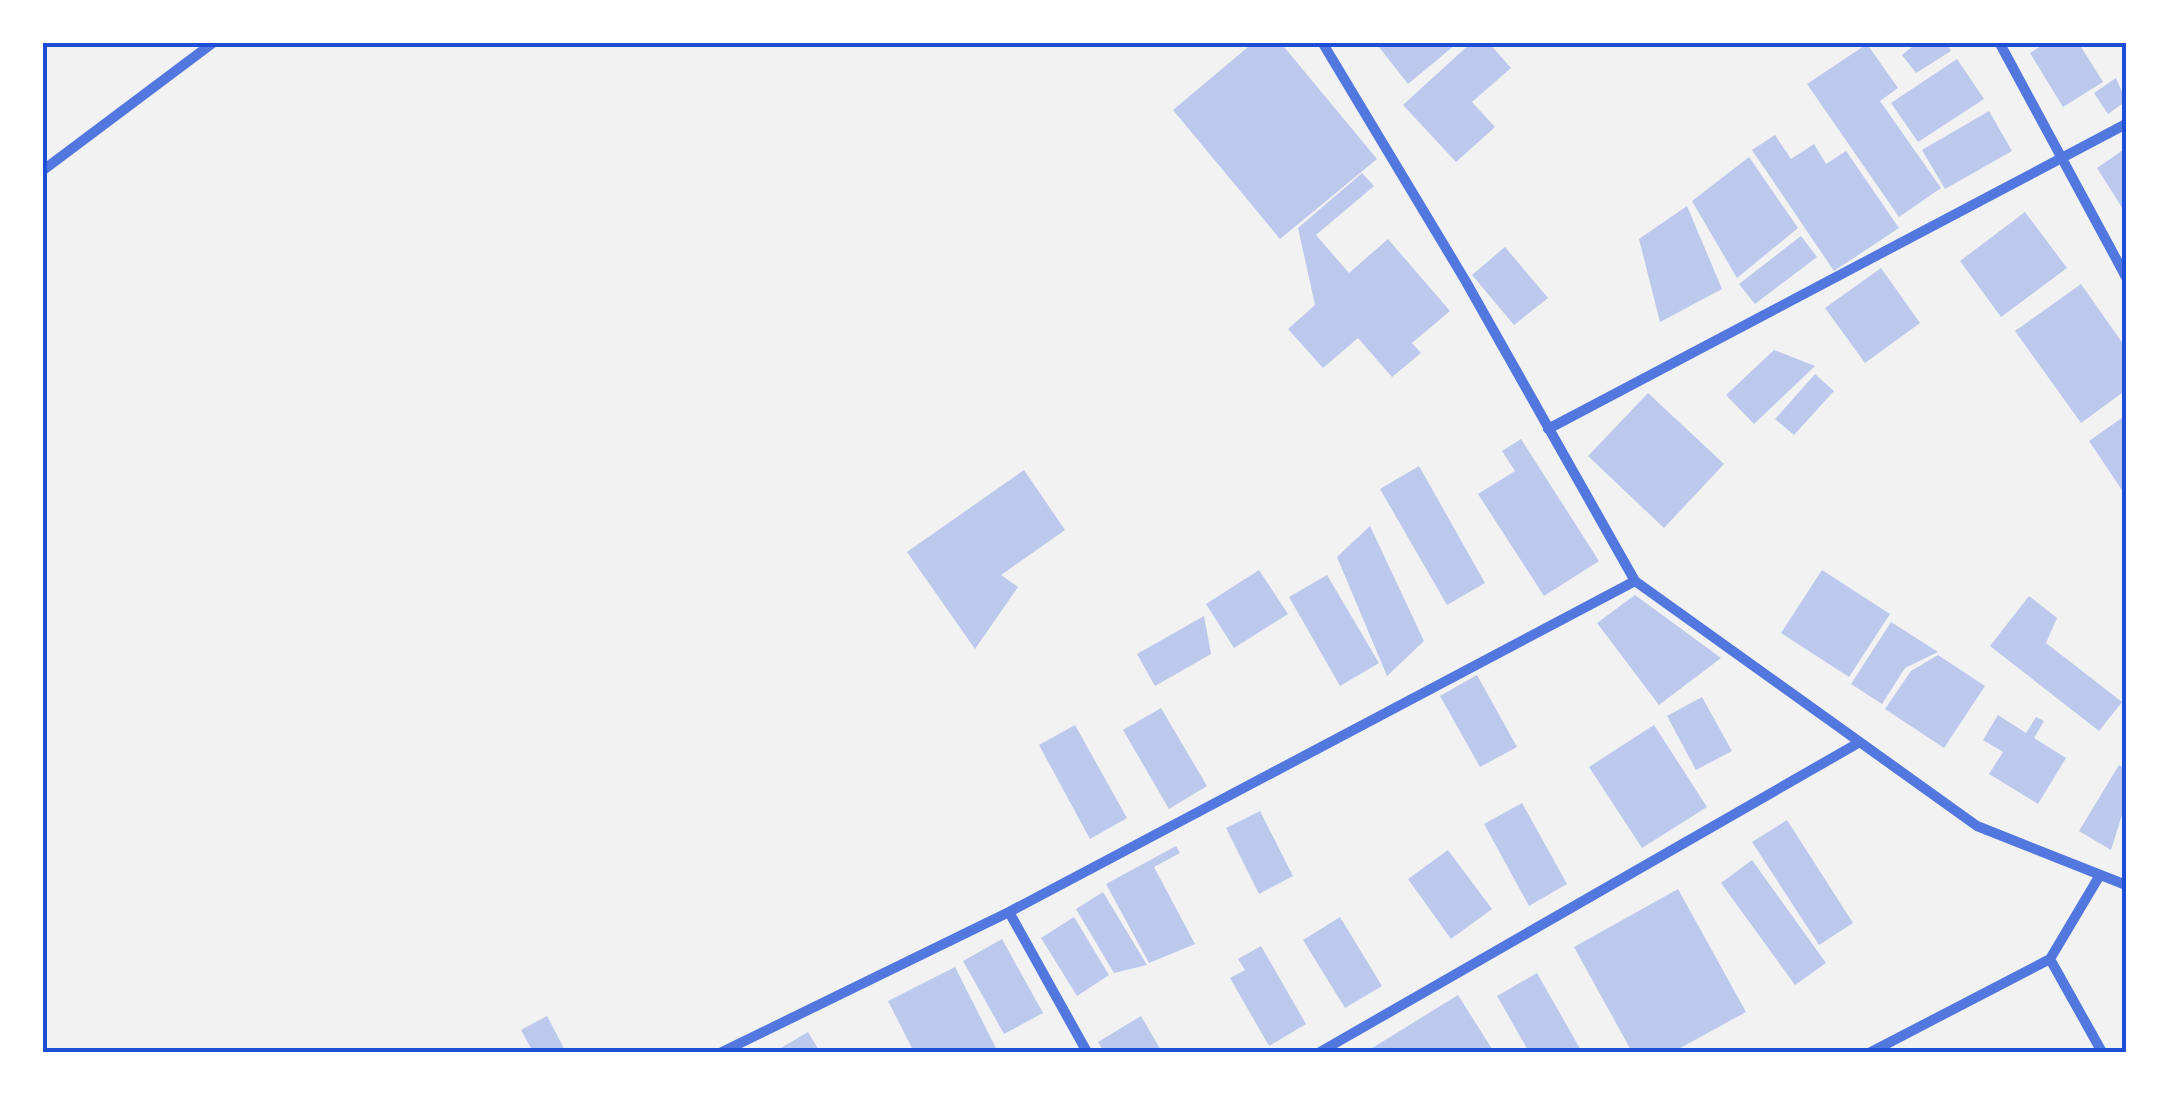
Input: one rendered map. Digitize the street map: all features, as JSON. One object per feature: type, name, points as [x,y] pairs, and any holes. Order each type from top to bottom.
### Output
[{"type":"street","points":[[42,172],[214,42]]},
{"type":"street","points":[[1322,42],[1636,581],[1977,826],[2126,885]]},
{"type":"street","points":[[1999,42],[2126,277]]},
{"type":"street","points":[[1548,429],[2061,162],[2126,124]]},
{"type":"street","points":[[722,1052],[1009,912],[1636,581]]},
{"type":"street","points":[[1320,1052],[1860,742]]},
{"type":"street","points":[[1871,1052],[2050,959],[2100,875]]},
{"type":"street","points":[[1009,912],[1087,1052]]},
{"type":"street","points":[[2050,959],[2102,1052]]},
{"type":"building","points":[[1254,42],[1280,42],[1377,159],[1280,239],[1173,110]]},
{"type":"building","points":[[1375,42],[1453,42],[1455,45],[1408,84]]},
{"type":"building","points":[[1472,42],[1488,42],[1511,68],[1472,102],[1495,127],[1456,162],[1403,105]]},
{"type":"building","points":[[1918,42],[1946,42],[1951,51],[1916,73],[1902,55]]},
{"type":"building","points":[[2047,42],[2078,42],[2103,82],[2063,107],[2030,53]]},
{"type":"building","points":[[1867,44],[1898,88],[1880,101],[1941,188],[1899,217],[1807,84]]},
{"type":"building","points":[[1957,59],[1984,99],[1918,142],[1891,103]]},
{"type":"building","points":[[2116,78],[2126,101],[2108,114],[2094,93]]},
{"type":"building","points":[[1989,111],[2012,151],[1945,189],[1922,150]]},
{"type":"building","points":[[1775,135],[1791,159],[1814,144],[1826,164],[1846,151],[1899,228],[1834,271],[1752,150]]},
{"type":"building","points":[[2126,148],[2126,214],[2097,168]]},
{"type":"building","points":[[1749,157],[1798,228],[1737,278],[1692,201]]},
{"type":"building","points":[[1362,173],[1374,186],[1316,235],[1349,273],[1388,239],[1450,311],[1412,343],[1421,353],[1392,377],[1358,338],[1323,368],[1288,329],[1315,305],[1298,228]]},
{"type":"building","points":[[1687,206],[1722,289],[1660,322],[1639,239]]},
{"type":"building","points":[[2025,212],[2067,268],[2001,317],[1960,261]]},
{"type":"building","points":[[1801,236],[1817,257],[1755,304],[1739,284]]},
{"type":"building","points":[[1505,247],[1548,298],[1514,325],[1472,275]]},
{"type":"building","points":[[1881,268],[1920,323],[1865,363],[1825,308]]},
{"type":"building","points":[[2081,284],[2126,348],[2126,390],[2081,423],[2015,331]]},
{"type":"building","points":[[1774,350],[1815,366],[1754,424],[1726,395]]},
{"type":"building","points":[[1815,374],[1834,391],[1794,435],[1775,419]]},
{"type":"building","points":[[1648,393],[1724,464],[1664,528],[1588,456]]},
{"type":"building","points":[[2126,415],[2126,496],[2089,441]]},
{"type":"building","points":[[1521,439],[1599,561],[1544,596],[1478,494],[1515,471],[1502,451]]},
{"type":"building","points":[[1419,466],[1485,583],[1447,605],[1380,489]]},
{"type":"building","points":[[1024,470],[1065,530],[1001,575],[1018,587],[975,649],[907,552]]},
{"type":"building","points":[[1370,526],[1424,641],[1387,676],[1337,557]]},
{"type":"building","points":[[1259,570],[1288,614],[1234,648],[1206,604]]},
{"type":"building","points":[[1822,570],[1890,614],[1849,677],[1781,633]]},
{"type":"building","points":[[1327,575],[1379,663],[1340,686],[1289,597]]},
{"type":"building","points":[[1635,595],[1721,658],[1659,705],[1597,623]]},
{"type":"building","points":[[2029,596],[2057,618],[2046,643],[2122,702],[2099,731],[1990,646]]},
{"type":"building","points":[[1204,616],[1211,654],[1155,686],[1137,654]]},
{"type":"building","points":[[1891,622],[1938,652],[1905,668],[1882,704],[1851,684]]},
{"type":"building","points":[[1938,655],[1985,686],[1944,748],[1885,709],[1911,671]]},
{"type":"building","points":[[1477,675],[1517,747],[1480,767],[1440,696]]},
{"type":"building","points":[[1702,697],[1732,751],[1696,770],[1667,716]]},
{"type":"building","points":[[1161,708],[1207,786],[1169,809],[1123,730]]},
{"type":"building","points":[[1998,715],[2026,733],[2036,717],[2044,721],[2034,738],[2066,758],[2038,804],[1989,774],[2003,752],[1983,740]]},
{"type":"building","points":[[1075,725],[1127,818],[1090,839],[1039,745]]},
{"type":"building","points":[[1654,725],[1707,807],[1642,848],[1589,767]]},
{"type":"building","points":[[2119,765],[2126,770],[2126,802],[2111,850],[2079,831]]},
{"type":"building","points":[[1522,803],[1567,884],[1529,906],[1484,824]]},
{"type":"building","points":[[1260,811],[1293,876],[1259,894],[1226,828]]},
{"type":"building","points":[[1787,820],[1853,923],[1819,945],[1752,842]]},
{"type":"building","points":[[1176,846],[1180,853],[1154,867],[1195,944],[1149,963],[1106,884]]},
{"type":"building","points":[[1448,850],[1492,909],[1451,939],[1408,879]]},
{"type":"building","points":[[1752,860],[1826,963],[1795,985],[1721,883]]},
{"type":"building","points":[[1678,889],[1746,1012],[1673,1052],[1632,1052],[1574,947]]},
{"type":"building","points":[[1103,892],[1147,965],[1114,973],[1076,909]]},
{"type":"building","points":[[1074,917],[1109,975],[1077,996],[1041,938]]},
{"type":"building","points":[[1340,917],[1382,986],[1345,1008],[1303,940]]},
{"type":"building","points":[[1002,939],[1043,1013],[1004,1034],[963,961]]},
{"type":"building","points":[[1261,946],[1306,1024],[1269,1046],[1230,978],[1245,970],[1238,959]]},
{"type":"building","points":[[955,967],[998,1052],[914,1052],[888,1001]]},
{"type":"building","points":[[1537,973],[1582,1052],[1529,1052],[1497,996]]},
{"type":"building","points":[[1458,995],[1494,1052],[1370,1052],[1369,1050]]},
{"type":"building","points":[[547,1016],[566,1052],[533,1052],[521,1030]]},
{"type":"building","points":[[1141,1016],[1162,1052],[1104,1052],[1098,1042]]},
{"type":"building","points":[[808,1032],[820,1052],[774,1052]]}]
